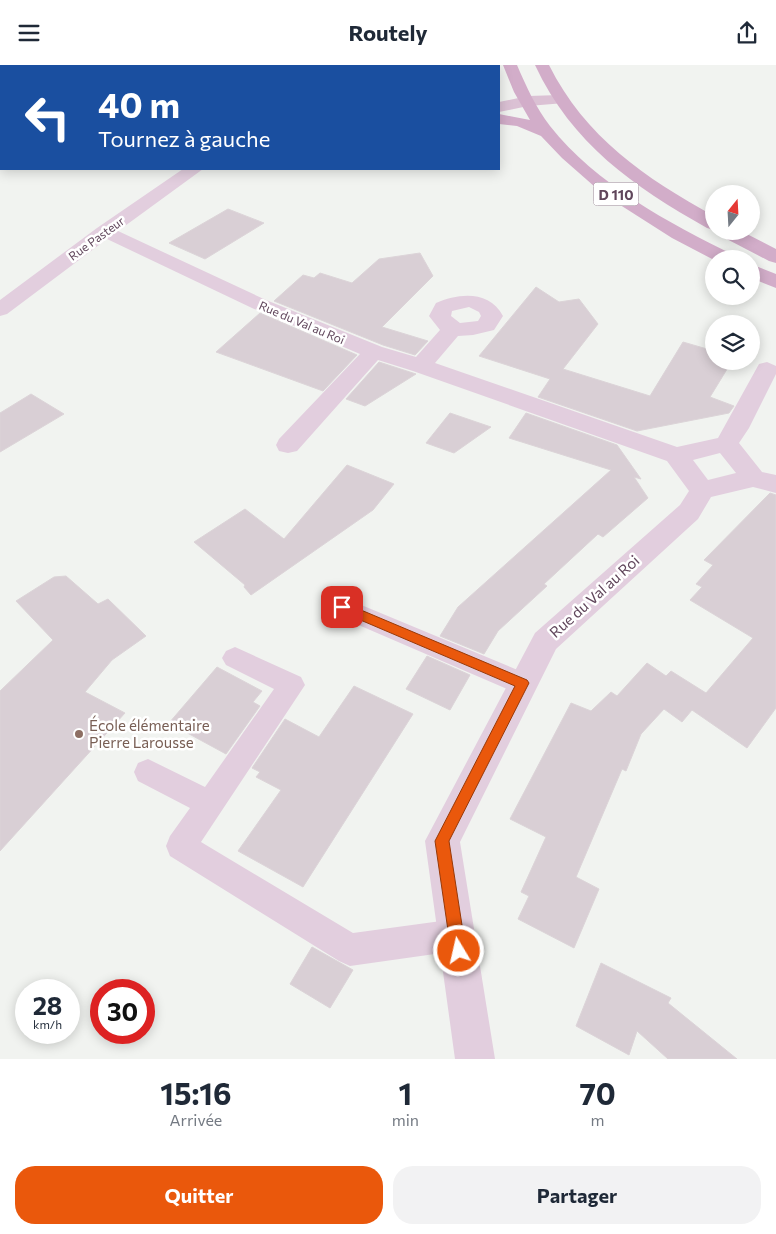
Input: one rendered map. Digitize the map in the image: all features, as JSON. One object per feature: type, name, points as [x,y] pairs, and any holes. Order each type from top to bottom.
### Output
[{"type":"main road","name":"D 110","points":[[510,65],[528,101],[548,133],[576,163],[655,221],[710,250]]},
{"type":"main road","name":"D 110","points":[[542,65],[548,81],[560,100],[613,157],[688,210],[705,219]]},
{"type":"main road","name":"D 110","points":[[500,119],[520,122],[548,133]]},
{"type":"main road","points":[[743,240],[776,257]]},
{"type":"main road","points":[[760,275],[776,282]]},
{"type":"street","points":[[500,96],[528,101]]},
{"type":"street","points":[[500,107],[528,101],[560,100]]},
{"type":"street","name":"Rue Pasteur","points":[[0,310],[104,232],[193,170]]},
{"type":"street","name":"Rue du Val au Roi","points":[[104,232],[122,238],[259,304],[374,352],[421,366],[676,455]]},
{"type":"street","points":[[421,366],[453,328]]},
{"type":"street","points":[[288,445],[374,352]]},
{"type":"street","points":[[764,481],[702,490],[676,455],[726,444],[737,428],[767,369]]},
{"type":"street","points":[[726,444],[764,481]]},
{"type":"street","name":"Rue du Val au Roi","points":[[475,1059],[442,841],[545,641],[689,511],[702,490]]},
{"type":"lane","points":[[342,607],[523,683]]},
{"type":"lane","points":[[235,658],[292,685],[181,846],[350,950],[456,935]]},
{"type":"lane","points":[[148,772],[210,804]]},
{"type":"building","points":[[228,209],[264,223],[205,259],[169,243]]},
{"type":"building","points":[[420,253],[433,276],[382,327],[428,341],[415,355],[383,345],[274,301],[303,275],[314,278],[320,273],[352,283],[379,259]]},
{"type":"building","points":[[536,287],[559,302],[579,299],[598,324],[563,369],[650,396],[683,342],[705,348],[705,370],[726,370],[710,397],[734,406],[729,413],[637,431],[538,397],[550,379],[479,356]]},
{"type":"building","points":[[260,313],[357,355],[323,391],[216,352]]},
{"type":"building","points":[[379,362],[416,374],[365,406],[346,399]]},
{"type":"building","points":[[31,394],[64,414],[0,452],[0,413]]},
{"type":"building","points":[[450,413],[491,427],[454,453],[426,443]]},
{"type":"building","points":[[526,413],[617,445],[641,479],[634,477],[648,498],[603,537],[598,534],[544,584],[547,586],[498,631],[484,654],[440,636],[458,607],[611,470],[509,438]]},
{"type":"building","points":[[347,465],[394,484],[373,510],[251,595],[244,587],[245,585],[194,542],[245,509],[284,539]]},
{"type":"building","points":[[770,493],[776,495],[776,708],[747,748],[692,710],[682,722],[664,709],[641,734],[626,771],[622,769],[576,877],[599,889],[574,948],[518,919],[529,896],[521,892],[546,837],[510,819],[571,703],[591,711],[611,692],[617,696],[647,663],[666,676],[671,671],[706,693],[753,638],[690,600],[702,587],[696,584],[713,565],[704,560]]},
{"type":"building","points":[[66,576],[98,604],[108,599],[146,636],[112,660],[85,692],[125,713],[0,851],[0,691],[53,640],[16,601],[54,577]]},
{"type":"building","points":[[427,656],[470,675],[450,710],[406,689]]},
{"type":"building","points":[[217,667],[262,691],[253,702],[260,706],[226,754],[169,723]]},
{"type":"building","points":[[354,686],[413,714],[303,887],[238,851],[281,790],[256,777],[260,772],[252,768],[285,719],[319,737]]},
{"type":"building","points":[[312,947],[353,970],[330,1008],[290,984]]},
{"type":"building","points":[[601,963],[671,998],[668,1003],[737,1059],[668,1059],[637,1031],[629,1055],[576,1026]]},
{"type":"place","name":"École élémentaire Pierre Larousse","points":[[79,734]]},
{"type":"route","points":[[342,607],[523,683],[442,841],[459,951]]}]
